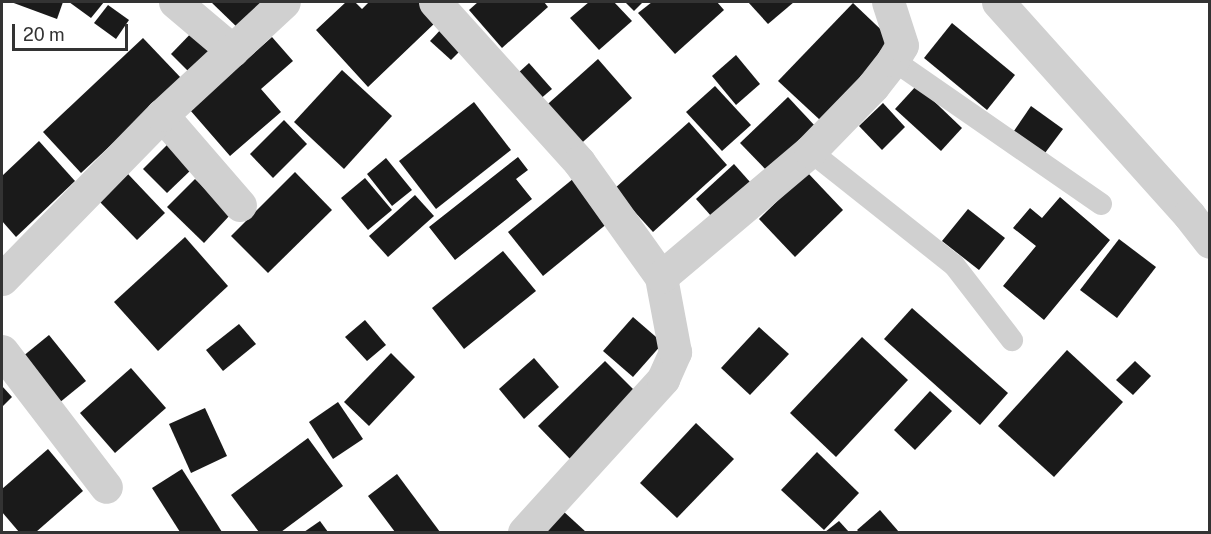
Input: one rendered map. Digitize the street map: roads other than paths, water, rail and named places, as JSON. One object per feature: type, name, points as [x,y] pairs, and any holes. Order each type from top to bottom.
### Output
[{"type":"street","points":[[175,2],[232,50]]},
{"type":"street","points":[[2,279],[162,115],[284,2]]},
{"type":"street","points":[[435,2],[579,162],[661,277],[675,352],[663,378],[524,532]]},
{"type":"street","points":[[661,277],[810,151],[873,86],[902,45],[888,2]]},
{"type":"street","points":[[998,2],[1189,215],[1209,242]]},
{"type":"street","points":[[162,115],[240,205]]},
{"type":"street","points":[[2,351],[106,487]]},
{"type":"lane","points":[[892,60],[1101,204]]},
{"type":"lane","points":[[810,151],[954,265],[1012,340]]}]
